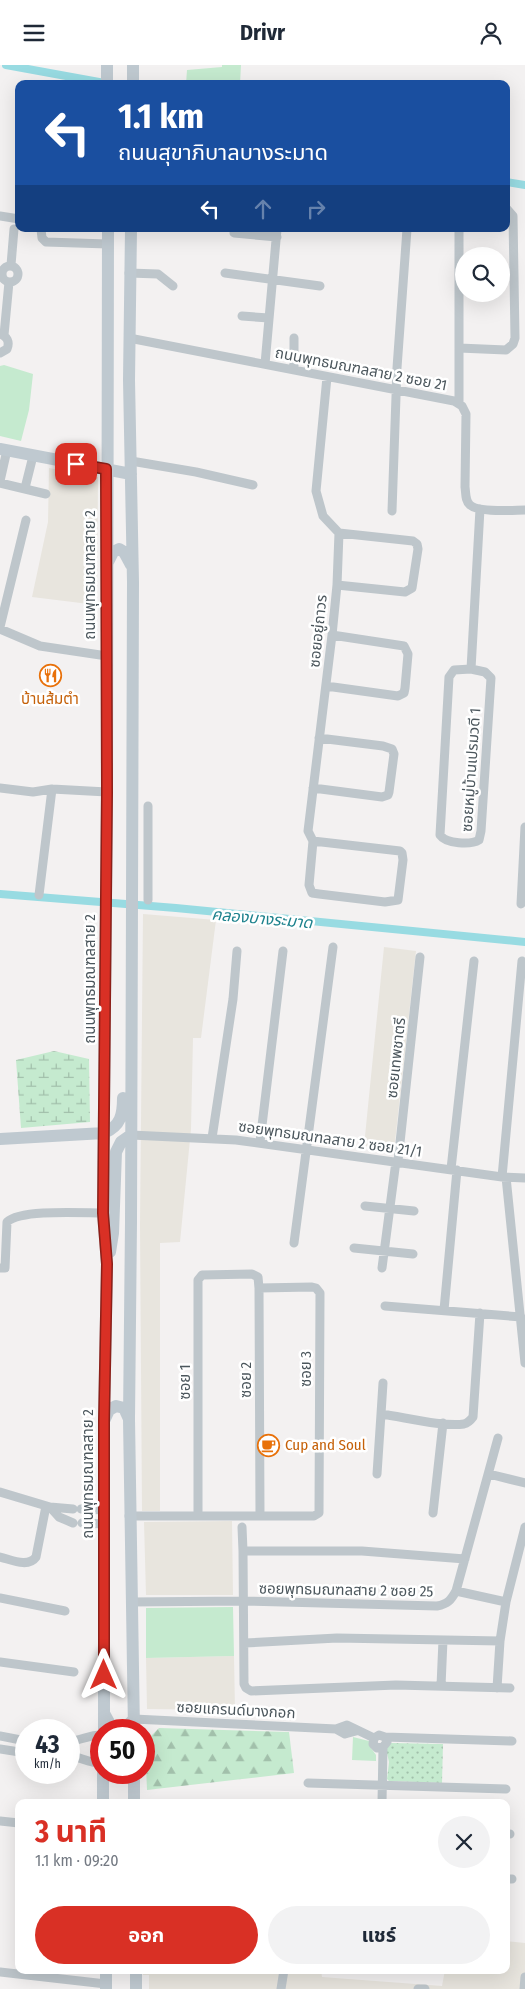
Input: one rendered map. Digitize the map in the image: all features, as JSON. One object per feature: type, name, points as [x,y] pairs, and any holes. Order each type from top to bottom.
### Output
[{"type":"main road","points":[[107,65],[107,80]]},
{"type":"main road","points":[[133,66],[133,80]]},
{"type":"main road","name":"ถนนพุทธมณฑลสาย 2","points":[[104,1719],[104,1421],[107,1264],[103,1213],[107,825],[106,469],[108,232]]},
{"type":"main road","points":[[131,232],[129,273],[131,474],[129,1516],[134,1719]]},
{"type":"main road","points":[[108,383],[114,393],[122,393],[128,388],[129,380]]},
{"type":"main road","points":[[4,450],[131,474]]},
{"type":"main road","points":[[106,566],[113,553],[119,549],[124,552],[131,565]]},
{"type":"main road","points":[[107,825],[113,836],[119,839],[131,827]]},
{"type":"main road","points":[[0,1139],[104,1133],[116,1126],[122,1113],[125,1036],[126,1025],[131,1011]]},
{"type":"main road","points":[[107,1264],[112,1247],[116,1152],[121,1142],[131,1135]]},
{"type":"main road","points":[[104,1421],[109,1410],[116,1406],[124,1408],[129,1419]]},
{"type":"main road","points":[[104,1713],[107,1719]]},
{"type":"main road","points":[[103,1784],[103,1799]]},
{"type":"main road","points":[[134,1784],[134,1799]]},
{"type":"main road","points":[[106,1974],[106,1987]]},
{"type":"main road","points":[[136,1974],[136,1989]]},
{"type":"street","points":[[459,348],[506,350],[513,344],[515,338],[513,216],[510,213]]},
{"type":"street","points":[[0,216],[15,218]]},
{"type":"street","points":[[11,265],[14,229]]},
{"type":"street","points":[[41,232],[42,237],[46,242],[108,244]]},
{"type":"street","points":[[392,511],[397,368],[407,232]]},
{"type":"street","points":[[459,232],[459,403]]},
{"type":"street","points":[[234,233],[277,233],[265,364]]},
{"type":"street","points":[[11,265],[16,269],[18,275],[15,280],[9,282],[4,280],[1,272],[5,267],[11,265]]},
{"type":"street","points":[[129,273],[158,274],[174,286]]},
{"type":"street","points":[[225,273],[320,286]]},
{"type":"street","points":[[0,353],[5,351],[8,346],[8,340],[2,334],[9,282]]},
{"type":"street","points":[[242,316],[269,318]]},
{"type":"street","name":"ถนนพุทธมณฑลสาย 2 ซอย 21","points":[[129,338],[294,371],[440,397],[459,403],[466,414],[466,499],[471,506],[480,509]]},
{"type":"street","points":[[294,338],[294,371]]},
{"type":"street","points":[[327,377],[316,491],[323,516],[339,533],[413,541],[418,547],[412,588],[410,590],[405,592],[337,585]]},
{"type":"street","points":[[4,450],[0,482],[46,494]]},
{"type":"street","points":[[25,488],[33,456]]},
{"type":"street","points":[[130,461],[196,472],[253,485]]},
{"type":"street","points":[[471,669],[480,509],[525,510]]},
{"type":"street","points":[[26,520],[0,628],[40,646],[107,656]]},
{"type":"street","name":"ซอยอยู่ถาวร","points":[[313,841],[400,851],[404,860],[400,896],[395,901],[385,902],[312,893],[309,885],[313,841],[308,831],[332,635],[337,585],[339,533]]},
{"type":"street","points":[[326,686],[398,696],[404,693],[405,688],[408,654],[404,646],[332,635]]},
{"type":"street","name":"ซอยหมู่บ้านเปรมวดี 1","points":[[471,669],[485,672],[491,678],[481,831],[479,840],[474,843],[446,841],[440,835],[449,677],[454,670],[471,669]]},
{"type":"street","points":[[313,789],[382,797],[388,795],[391,783],[394,754],[389,747],[319,738]]},
{"type":"street","points":[[0,788],[33,792],[52,789],[107,792]]},
{"type":"street","points":[[39,895],[52,789]]},
{"type":"street","points":[[148,806],[148,899]]},
{"type":"street","points":[[521,904],[525,827]]},
{"type":"street","points":[[131,848],[148,848]]},
{"type":"street","points":[[294,1243],[332,947]]},
{"type":"street","points":[[212,1138],[233,999],[237,951]]},
{"type":"street","points":[[260,1143],[283,951]]},
{"type":"street","name":"ซอยเทพชาตรี","points":[[382,1268],[420,957]]},
{"type":"street","points":[[444,1310],[454,1169],[474,961]]},
{"type":"street","points":[[522,961],[504,1177],[521,1278],[523,1307],[521,1317],[525,1363]]},
{"type":"street","name":"ซอยพุทธมณฑลสาย 2 ซอย 21/1","points":[[131,1135],[212,1138],[306,1148],[504,1177],[525,1178]]},
{"type":"street","points":[[365,1205],[414,1211]]},
{"type":"street","points":[[0,1268],[5,1268],[7,1222],[15,1216],[103,1213]]},
{"type":"street","points":[[354,1248],[413,1254]]},
{"type":"street","name":"ซอย 1","points":[[198,1516],[198,1280],[202,1275],[255,1274],[258,1277],[259,1288]]},
{"type":"street","name":"ซอย 3","points":[[259,1288],[312,1287],[316,1288],[320,1293],[319,1513],[314,1516],[260,1516]]},
{"type":"street","name":"ซอย 2","points":[[259,1288],[260,1516]]},
{"type":"street","points":[[384,1306],[521,1317]]},
{"type":"street","points":[[382,1414],[443,1423],[464,1424],[469,1422],[473,1417],[480,1313]]},
{"type":"street","points":[[377,1474],[384,1383]]},
{"type":"street","points":[[433,1513],[443,1423]]},
{"type":"street","points":[[498,1438],[456,1591],[506,1602]]},
{"type":"street","points":[[489,1474],[525,1483]]},
{"type":"street","points":[[0,1492],[48,1507],[105,1510]]},
{"type":"street","points":[[48,1507],[59,1517],[78,1523],[105,1523]]},
{"type":"street","points":[[0,1557],[24,1563],[33,1561],[36,1557],[48,1507]]},
{"type":"street","points":[[129,1516],[260,1516]]},
{"type":"street","points":[[242,1527],[245,1643],[244,1684],[246,1688],[251,1691],[396,1685],[510,1688]]},
{"type":"street","points":[[497,1688],[500,1641],[506,1602],[525,1527]]},
{"type":"street","points":[[243,1551],[362,1551],[465,1559]]},
{"type":"street","name":"ซอยพุทธมณฑลสาย 2 ซอย 25","points":[[131,1603],[244,1601],[437,1606],[445,1605],[456,1591]]},
{"type":"street","points":[[0,1598],[65,1611]]},
{"type":"street","points":[[245,1643],[336,1638],[500,1641]]},
{"type":"street","points":[[441,1686],[444,1640]]},
{"type":"street","points":[[0,1662],[74,1672]]},
{"type":"street","name":"ซอยแกรนด์บางกอก","points":[[155,1725],[336,1729],[345,1734],[356,1731],[374,1738]]},
{"type":"street","name":"ซอยแกรนด์บางกอก","points":[[374,1738],[379,1735],[385,1737],[512,1741]]},
{"type":"street","points":[[0,1736],[15,1739]]},
{"type":"street","points":[[382,1799],[383,1747],[386,1743],[385,1737]]},
{"type":"street","name":"ซอยแกรนด์บางกอก","points":[[374,1738],[373,1744],[375,1747],[383,1747]]},
{"type":"street","points":[[0,1749],[15,1751]]},
{"type":"street","points":[[308,1783],[506,1789]]},
{"type":"street","points":[[0,1821],[15,1823]]},
{"type":"street","points":[[0,1972],[106,1987]]},
{"type":"street","points":[[281,1989],[283,1974]]},
{"type":"street","points":[[524,1989],[525,1977]]},
{"type":"street","points":[[418,1989],[425,1989]]},
{"type":"shaded area","points":[[49,468],[98,477],[97,605],[32,597],[48,522]]},
{"type":"shaded area","points":[[143,914],[216,920],[201,1038],[193,1038],[191,1129],[180,1242],[160,1243],[160,1511],[142,1511],[140,1225]]},
{"type":"shaded area","points":[[384,947],[416,951],[394,1151],[364,1146]]},
{"type":"shaded area","points":[[232,1521],[233,1595],[146,1595],[144,1522]]},
{"type":"shaded area","points":[[234,1656],[235,1710],[147,1709],[146,1658]]},
{"type":"shaded area","points":[[510,1941],[525,1943],[525,1989],[149,1989],[149,1975],[143,1974],[322,1974],[322,1977],[442,1986],[444,1974],[510,1974]]},
{"type":"green space","points":[[222,65],[241,65],[240,80],[186,80],[187,70],[222,67]]},
{"type":"green space","points":[[4,365],[33,374],[29,410],[21,441],[0,436],[0,366]]},
{"type":"green space","points":[[54,1051],[89,1059],[90,1122],[21,1128],[16,1060]]},
{"type":"green space","points":[[233,1607],[234,1656],[146,1658],[146,1608]]},
{"type":"green space","points":[[159,1728],[289,1732],[294,1773],[147,1790],[147,1784],[155,1784],[155,1732]]},
{"type":"green space","points":[[353,1737],[369,1741],[376,1755],[376,1761],[352,1760]]},
{"type":"green space","points":[[391,1743],[443,1744],[442,1783],[389,1781],[387,1779],[389,1762],[386,1749]]},
{"type":"waterway","points":[[6,65],[88,80]]},
{"type":"waterway","points":[[510,183],[525,185]]},
{"type":"waterway","name":"คลองบางระมาด","points":[[0,894],[176,908],[525,942]]},
{"type":"place","name":"บ้านส้มตำ","points":[[50,676]]},
{"type":"place","name":"Cup and Soul","points":[[269,1445]]},
{"type":"route","points":[[76,464],[106,469],[107,792],[103,1213],[107,1264],[104,1421],[104,1675]]}]
